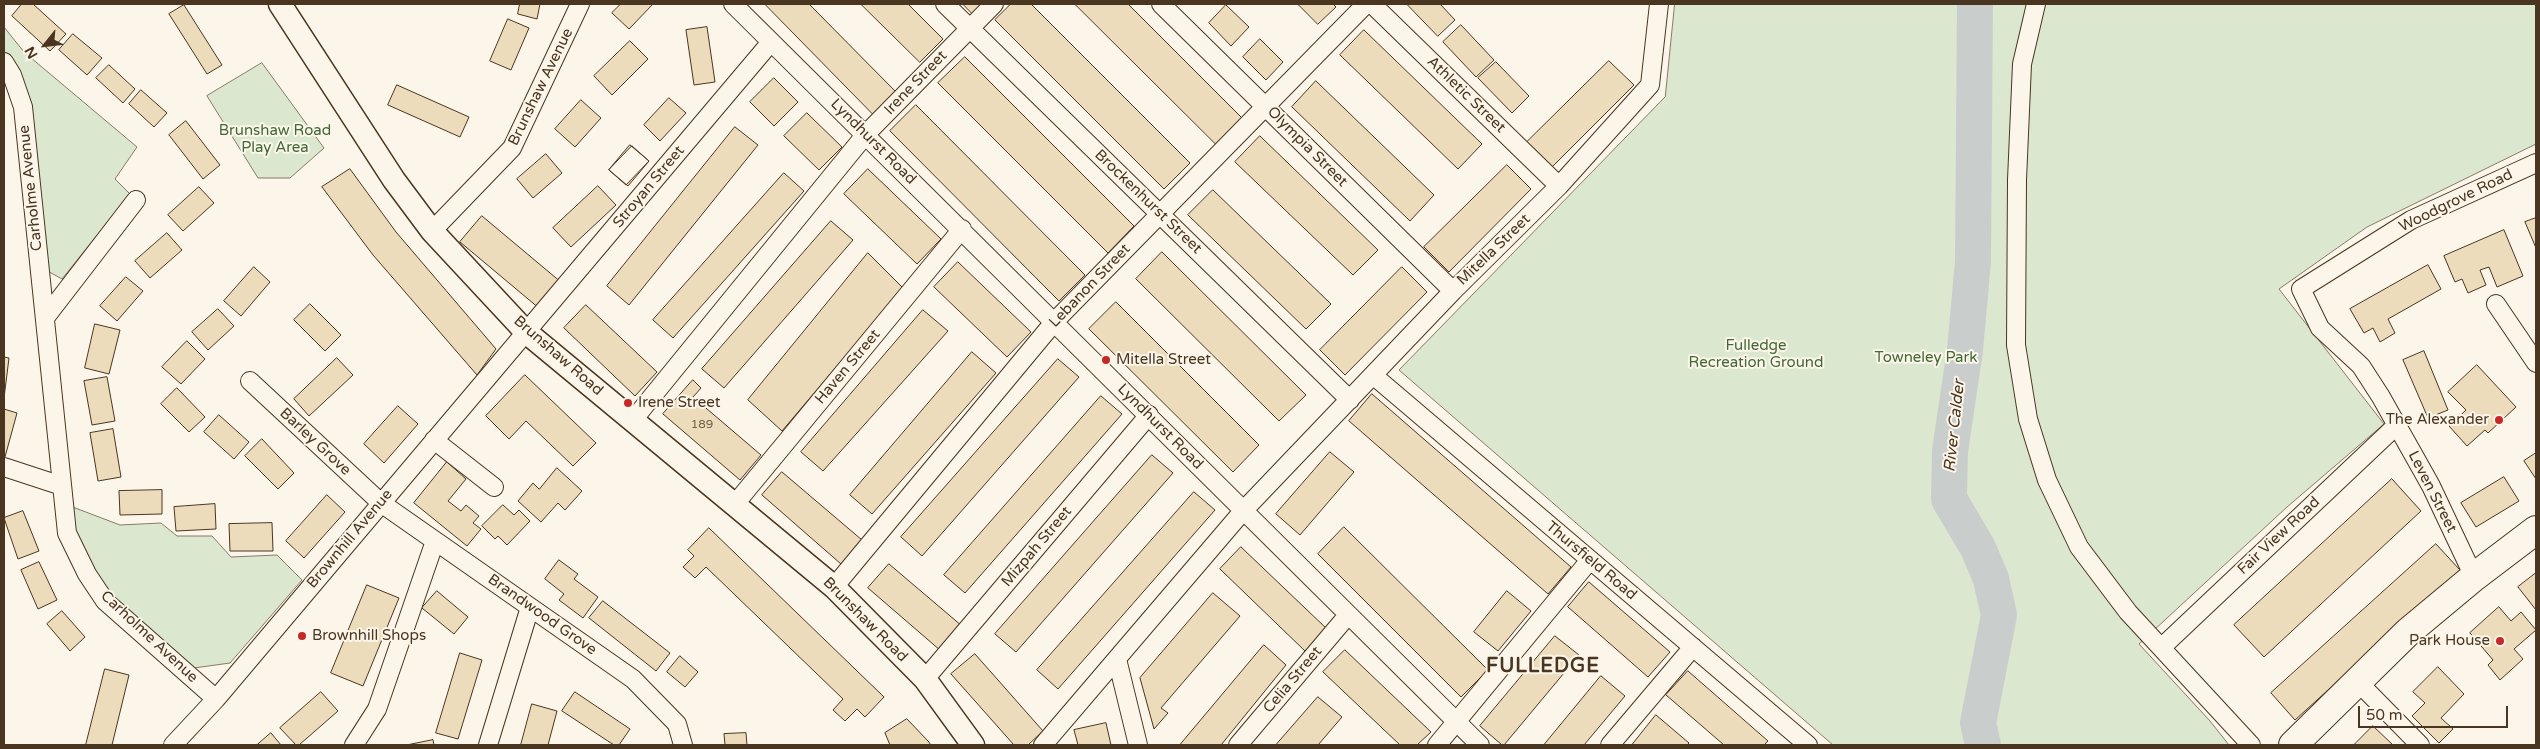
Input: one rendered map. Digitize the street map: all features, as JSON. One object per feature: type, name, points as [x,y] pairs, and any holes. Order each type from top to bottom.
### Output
[{"type":"highway","points":[[2293,745],[2408,632],[2474,577],[2536,530]]},
{"type":"street","name":"Brunshaw Road","points":[[280,4],[394,180],[432,231],[526,332],[834,586],[925,679],[973,745]]},
{"type":"street","name":"Brunshaw Avenue","points":[[432,231],[512,148],[580,4]]},
{"type":"street","name":"Lyndhurst Road","points":[[733,4],[962,229],[1480,745]]},
{"type":"street","name":"Brockenhurst Street","points":[[946,4],[1350,400]]},
{"type":"street","name":"Irene Street","points":[[632,420],[866,134],[994,4]]},
{"type":"street","name":"Olympia Street","points":[[1161,4],[1453,291]]},
{"type":"street","name":"Lebanon Street","points":[[834,586],[1055,322],[1366,4]]},
{"type":"street","name":"Athletic Street","points":[[1372,4],[1560,186]]},
{"type":"street","name":"Mitella Street","points":[[1043,745],[1243,511],[1374,376],[1453,291],[1560,186],[1650,85],[1659,4]]},
{"type":"street","points":[[2036,4],[2022,64],[2017,180],[2016,345],[2028,419],[2047,480],[2079,547],[2128,612],[2251,745]]},
{"type":"street","name":"Stroyan Street","points":[[526,332],[771,42]]},
{"type":"street","name":"Carholme Avenue","points":[[4,62],[12,75],[23,107],[67,533],[87,574],[105,600],[216,699]]},
{"type":"street","name":"Woodgrove Road","points":[[2301,289],[2411,220],[2536,163]]},
{"type":"street","points":[[45,318],[136,200]]},
{"type":"street","name":"Haven Street","points":[[735,504],[962,229]]},
{"type":"street","name":"Leven Street","points":[[2301,289],[2320,328],[2361,366],[2397,425],[2431,486],[2474,577]]},
{"type":"street","points":[[2496,304],[2536,363]]},
{"type":"street","name":"Brownhill Avenue","points":[[172,745],[216,699],[526,332]]},
{"type":"street","name":"Thursfield Road","points":[[1374,376],[1693,648],[1796,741]]},
{"type":"street","name":"Barley Grove","points":[[250,381],[381,503]]},
{"type":"street","name":"Mizpah Street","points":[[925,679],[1149,415]]},
{"type":"street","name":"Fair View Road","points":[[2162,647],[2397,425]]},
{"type":"street","points":[[434,440],[494,487]]},
{"type":"street","points":[[4,467],[62,486]]},
{"type":"street","name":"Brandwood Grove","points":[[381,503],[633,679],[677,724],[683,745]]},
{"type":"street","points":[[354,745],[377,708],[435,541]]},
{"type":"street","points":[[1437,745],[1590,560]]},
{"type":"street","points":[[488,745],[530,607]]},
{"type":"street","name":"Celia Street","points":[[1238,745],[1348,615]]},
{"type":"street","points":[[1610,745],[1693,648]]},
{"type":"street","points":[[1117,658],[1138,745]]},
{"type":"street","points":[[2358,682],[2420,745]]},
{"type":"green space","name":"Towneley Park","points":[[1675,4],[2536,4],[2536,144],[2367,227],[2279,289],[2384,424],[2287,507],[2139,644],[2210,721],[2229,745],[1833,745],[1399,370],[1665,97]]},
{"type":"green space","points":[[4,27],[24,52],[137,147],[115,179],[130,194],[62,279],[44,269],[25,98],[4,59]]},
{"type":"green space","name":"Brunshaw Road Play Area","points":[[262,63],[324,148],[290,178],[258,178],[207,96]]},
{"type":"green space","points":[[70,506],[120,525],[161,523],[177,536],[212,536],[231,557],[277,555],[302,580],[230,663],[194,668],[109,593],[80,549]]},
{"type":"building","points":[[22,4],[33,4],[66,34],[50,51],[12,16]]},
{"type":"building","points":[[520,4],[540,4],[537,19],[518,14]]},
{"type":"building","points":[[621,4],[653,4],[629,29],[612,13]]},
{"type":"building","points":[[765,4],[809,4],[897,93],[875,116]]},
{"type":"building","points":[[861,4],[908,4],[943,39],[920,62]]},
{"type":"building","points":[[963,4],[981,4],[972,13]]},
{"type":"building","points":[[1011,4],[1031,4],[1190,163],[1164,189],[995,20]]},
{"type":"building","points":[[1075,4],[1128,4],[1242,118],[1216,144]]},
{"type":"building","points":[[1298,4],[1333,4],[1336,7],[1318,24]]},
{"type":"building","points":[[1407,4],[1440,4],[1455,20],[1438,36]]},
{"type":"building","points":[[184,5],[222,65],[207,74],[169,14]]},
{"type":"building","points":[[1226,5],[1249,27],[1231,46],[1209,23]]},
{"type":"building","points":[[508,19],[529,28],[511,70],[490,61]]},
{"type":"building","points":[[1461,25],[1494,60],[1476,77],[1443,42]]},
{"type":"building","points":[[707,27],[715,82],[694,85],[686,30]]},
{"type":"building","points":[[1364,30],[1482,144],[1458,169],[1340,55]]},
{"type":"building","points":[[73,34],[102,58],[87,75],[59,50]]},
{"type":"building","points":[[1260,39],[1283,62],[1266,80],[1243,57]]},
{"type":"building","points":[[630,41],[648,59],[612,95],[594,76]]},
{"type":"building","points":[[965,57],[1134,226],[1108,253],[938,83]]},
{"type":"building","points":[[1609,61],[1634,85],[1551,168],[1526,143]]},
{"type":"building","points":[[1496,62],[1529,96],[1512,113],[1478,78]]},
{"type":"building","points":[[109,65],[135,89],[123,103],[96,78]]},
{"type":"building","points":[[774,78],[798,102],[774,126],[750,102]]},
{"type":"building","points":[[1316,81],[1434,195],[1410,221],[1292,107]]},
{"type":"building","points":[[397,85],[469,117],[460,137],[388,105]]},
{"type":"building","points":[[141,90],[167,113],[154,127],[129,104]]},
{"type":"building","points":[[669,98],[686,113],[660,141],[644,125]]},
{"type":"building","points":[[581,100],[601,118],[575,147],[555,129]]},
{"type":"building","points":[[916,105],[1085,275],[1059,301],[890,131]]},
{"type":"building","points":[[807,113],[842,147],[819,170],[784,136]]},
{"type":"building","points":[[186,121],[220,165],[203,179],[169,135]]},
{"type":"building","points":[[735,127],[758,145],[629,305],[607,286]]},
{"type":"building","points":[[1260,136],[1378,250],[1353,275],[1235,162]]},
{"type":"building","points":[[630,145],[649,161],[628,186],[609,170]]},
{"type":"building","points":[[632,146],[649,161],[626,185],[609,170]]},
{"type":"building","points":[[546,154],[562,173],[533,198],[517,179]]},
{"type":"building","points":[[1507,165],[1531,189],[1449,272],[1424,247]]},
{"type":"building","points":[[350,169],[396,232],[496,349],[477,375],[373,255],[322,187]]},
{"type":"building","points":[[868,169],[941,239],[917,264],[844,194]]},
{"type":"building","points":[[784,173],[804,191],[673,338],[653,320]]},
{"type":"building","points":[[598,186],[616,205],[571,247],[553,228]]},
{"type":"building","points":[[199,187],[214,203],[183,231],[168,215]]},
{"type":"building","points":[[1213,190],[1331,304],[1306,329],[1188,215]]},
{"type":"building","points":[[482,216],[562,283],[540,309],[460,242]]},
{"type":"building","points":[[2536,218],[2536,248],[2525,222]]},
{"type":"building","points":[[831,221],[853,240],[724,388],[702,369]]},
{"type":"building","points":[[2504,230],[2523,276],[2497,287],[2489,267],[2480,270],[2486,285],[2468,293],[2462,279],[2455,282],[2444,256]]},
{"type":"building","points":[[167,233],[182,250],[150,278],[135,261]]},
{"type":"building","points":[[1162,252],[1306,395],[1279,421],[1136,279]]},
{"type":"building","points":[[868,253],[903,288],[782,431],[748,400]]},
{"type":"building","points":[[958,262],[1031,332],[1007,357],[934,287]]},
{"type":"building","points":[[2428,265],[2441,289],[2388,319],[2395,333],[2380,342],[2373,328],[2364,333],[2350,309]]},
{"type":"building","points":[[254,267],[270,282],[241,316],[224,301]]},
{"type":"building","points":[[1402,267],[1427,292],[1345,375],[1320,350]]},
{"type":"building","points":[[126,277],[143,291],[117,321],[100,306]]},
{"type":"building","points":[[1116,302],[1259,445],[1233,472],[1089,329]]},
{"type":"building","points":[[310,304],[341,335],[325,351],[294,320]]},
{"type":"building","points":[[586,305],[657,372],[635,396],[564,328]]},
{"type":"building","points":[[218,309],[234,326],[208,350],[192,332]]},
{"type":"building","points":[[923,310],[948,331],[823,471],[801,452]]},
{"type":"building","points":[[95,324],[120,330],[109,374],[85,368]]},
{"type":"building","points":[[187,341],[205,359],[181,384],[162,367]]},
{"type":"building","points":[[2424,351],[2448,410],[2428,418],[2403,360]]},
{"type":"building","points":[[972,352],[996,373],[872,514],[850,495]]},
{"type":"building","points":[[4,357],[9,358],[4,398]]},
{"type":"building","points":[[337,358],[353,375],[309,416],[294,399]]},
{"type":"building","points":[[1058,359],[1079,377],[922,556],[901,537]]},
{"type":"building","points":[[2477,365],[2516,407],[2488,433],[2485,430],[2467,446],[2449,426],[2466,410],[2448,392]]},
{"type":"building","points":[[525,375],[596,443],[573,466],[526,421],[509,439],[486,416]]},
{"type":"building","points":[[107,377],[115,421],[92,425],[84,381]]},
{"type":"building","points":[[693,380],[701,388],[693,397],[761,455],[740,480],[663,414]]},
{"type":"building","points":[[177,388],[205,417],[189,432],[161,404]]},
{"type":"building","points":[[1372,394],[1571,567],[1548,594],[1349,421]]},
{"type":"building","points":[[1101,396],[1122,414],[965,593],[944,575]]},
{"type":"building","points":[[398,406],[418,424],[384,463],[364,444]]},
{"type":"building","points":[[4,409],[17,413],[5,457],[4,456]]},
{"type":"building","points":[[219,415],[249,442],[234,459],[204,432]]},
{"type":"building","points":[[113,429],[121,477],[98,481],[90,433]]},
{"type":"building","points":[[262,439],[294,473],[278,489],[245,456]]},
{"type":"building","points":[[1330,452],[1354,472],[1300,535],[1276,514]]},
{"type":"building","points":[[2536,453],[2536,479],[2524,461]]},
{"type":"building","points":[[1152,455],[1173,473],[1016,652],[995,634]]},
{"type":"building","points":[[447,462],[466,479],[448,501],[461,511],[466,505],[479,516],[473,523],[481,529],[467,546],[414,503]]},
{"type":"building","points":[[557,468],[582,491],[565,510],[558,503],[541,522],[518,501],[533,483],[539,489]]},
{"type":"building","points":[[782,472],[862,540],[841,564],[762,495]]},
{"type":"building","points":[[2504,477],[2519,501],[2476,527],[2461,503]]},
{"type":"building","points":[[2392,479],[2421,511],[2264,657],[2234,625]]},
{"type":"building","points":[[162,490],[162,514],[120,515],[119,491]]},
{"type":"building","points":[[1194,492],[1215,510],[1058,689],[1037,670]]},
{"type":"building","points":[[327,495],[345,512],[304,558],[286,541]]},
{"type":"building","points":[[215,504],[216,529],[176,531],[174,507]]},
{"type":"building","points":[[503,505],[514,515],[519,510],[530,521],[507,545],[498,536],[495,539],[482,526]]},
{"type":"building","points":[[23,511],[39,551],[18,559],[4,518]]},
{"type":"building","points":[[272,523],[273,551],[230,551],[229,524]]},
{"type":"building","points":[[1344,527],[1488,670],[1461,697],[1318,554]]},
{"type":"building","points":[[709,528],[884,697],[865,717],[857,709],[845,721],[833,710],[843,699],[706,567],[695,578],[683,567],[694,556],[688,550]]},
{"type":"building","points":[[2436,544],[2460,570],[2295,720],[2271,693]]},
{"type":"building","points":[[1241,547],[1327,629],[1305,651],[1220,569]]},
{"type":"building","points":[[559,560],[578,574],[574,579],[598,597],[583,618],[559,600],[564,594],[545,579]]},
{"type":"building","points":[[39,562],[57,600],[38,609],[21,570]]},
{"type":"building","points":[[889,564],[962,626],[941,651],[868,588]]},
{"type":"building","points":[[2536,573],[2536,610],[2518,587]]},
{"type":"building","points":[[1589,582],[1670,652],[1648,677],[1568,607]]},
{"type":"building","points":[[367,585],[399,598],[363,686],[331,673]]},
{"type":"building","points":[[437,591],[468,617],[454,634],[422,608]]},
{"type":"building","points":[[1507,591],[1531,611],[1498,651],[1474,632]]},
{"type":"building","points":[[1213,593],[1240,616],[1161,708],[1168,713],[1154,729],[1140,678]]},
{"type":"building","points":[[603,601],[670,653],[656,671],[589,618]]},
{"type":"building","name":"Park House","points":[[2499,607],[2511,621],[2521,612],[2536,630],[2514,649],[2523,659],[2500,680],[2488,665],[2493,660],[2470,633]]},
{"type":"building","points":[[62,611],[85,637],[70,651],[47,624]]},
{"type":"building","points":[[1555,636],[1579,655],[1504,745],[1502,745],[1480,726]]},
{"type":"building","points":[[1264,645],[1286,665],[1221,745],[1180,745]]},
{"type":"building","points":[[1345,650],[1431,732],[1417,745],[1400,745],[1323,672]]},
{"type":"building","points":[[460,653],[482,660],[458,739],[436,733]]},
{"type":"building","points":[[975,654],[1043,731],[1028,745],[1014,745],[951,674]]},
{"type":"building","points":[[680,656],[698,672],[685,687],[667,672]]},
{"type":"building","points":[[2438,667],[2464,694],[2441,718],[2453,729],[2439,743],[2412,716],[2425,703],[2413,692]]},
{"type":"building","points":[[105,669],[129,675],[112,745],[86,745]]},
{"type":"building","points":[[1688,671],[1768,741],[1764,745],[1724,745],[1666,695]]},
{"type":"building","points":[[1601,676],[1625,696],[1584,745],[1544,745]]},
{"type":"building","points":[[321,692],[338,711],[299,745],[296,745],[280,728]]},
{"type":"building","points":[[575,692],[630,729],[619,745],[614,745],[562,711]]},
{"type":"building","points":[[1318,697],[1342,717],[1318,745],[1276,745]]},
{"type":"building","points":[[532,704],[557,711],[548,745],[521,745]]},
{"type":"building","points":[[1656,715],[1689,743],[1687,745],[1632,745]]},
{"type":"building","points":[[907,719],[931,745],[890,745],[885,733]]},
{"type":"building","points":[[1106,723],[1111,745],[1078,745],[1074,730]]},
{"type":"building","points":[[2373,726],[2393,745],[2354,745]]},
{"type":"building","points":[[271,733],[281,745],[257,745]]},
{"type":"building","points":[[746,733],[747,745],[725,745],[724,734]]},
{"type":"building","points":[[433,740],[434,745],[407,745]]},
{"type":"waterway","name":"River Calder","points":[[1975,4],[1973,261],[1965,350],[1950,451],[1949,499],[1978,548],[1991,579],[1999,615],[1978,723],[1983,745]]},
{"type":"place","name":"Mitella Street","points":[[1106,360]]},
{"type":"place","name":"Irene Street","points":[[628,403]]},
{"type":"place","name":"The Alexander","points":[[2499,420]]},
{"type":"place","name":"Brownhill Shops","points":[[302,636]]},
{"type":"place","name":"Park House","points":[[2500,641]]},
{"type":"district","name":"FULLEDGE","points":[[1543,667]]},
{"type":"park label","name":"Fulledge Recreation Ground","points":[[1756,354]]}]
